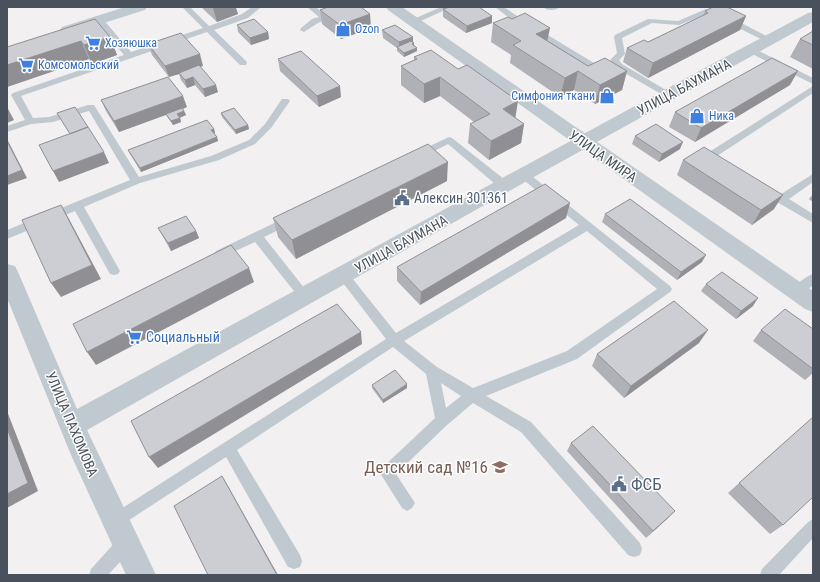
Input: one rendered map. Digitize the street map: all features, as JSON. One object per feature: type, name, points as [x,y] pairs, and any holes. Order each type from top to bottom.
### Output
[{"type":"street","points":[[56,33],[140,7]]},
{"type":"street","name":"УЛИЦА МИРА","points":[[393,7],[813,304]]},
{"type":"street","name":"УЛИЦА БАУМАНА","points":[[72,425],[813,16]]},
{"type":"street","name":"УЛИЦА ПАХОМОВА","points":[[7,272],[84,455],[141,575]]},
{"type":"lane","points":[[186,7],[243,63]]},
{"type":"lane","points":[[30,121],[16,95],[245,16],[257,7]]},
{"type":"lane","points":[[304,30],[315,22],[325,18],[311,7]]},
{"type":"lane","points":[[413,21],[448,7]]},
{"type":"lane","points":[[499,7],[520,22],[591,65],[600,68],[619,66]]},
{"type":"lane","points":[[547,7],[556,7]]},
{"type":"lane","points":[[668,96],[619,66],[614,60],[621,54],[618,37],[651,21],[680,23],[706,11],[718,15],[770,40]]},
{"type":"lane","points":[[99,20],[129,55]]},
{"type":"lane","points":[[751,50],[813,81]]},
{"type":"lane","points":[[730,168],[710,156],[813,89]]},
{"type":"lane","points":[[7,235],[136,181],[215,158],[252,142],[268,126],[285,101]]},
{"type":"lane","points":[[7,129],[30,121],[50,120],[91,107],[136,181]]},
{"type":"lane","points":[[406,161],[448,140],[505,186]]},
{"type":"lane","points":[[407,503],[387,473],[442,420],[472,394],[572,355],[666,289],[524,175]]},
{"type":"lane","points":[[782,199],[813,177]]},
{"type":"lane","points":[[756,184],[813,219]]},
{"type":"lane","points":[[77,205],[114,271]]},
{"type":"lane","points":[[209,260],[300,214]]},
{"type":"lane","points":[[97,575],[121,532],[228,448],[394,340],[587,226]]},
{"type":"lane","points":[[257,236],[305,297]]},
{"type":"lane","points":[[344,276],[394,340],[432,371],[526,427],[634,549]]},
{"type":"lane","points":[[796,292],[813,279]]},
{"type":"lane","points":[[432,371],[442,420]]},
{"type":"lane","points":[[228,448],[294,561]]},
{"type":"lane","points":[[768,575],[813,527]]},
{"type":"building","points":[[328,7],[361,7],[370,14],[340,25],[320,10]]},
{"type":"building","points":[[450,7],[479,7],[492,16],[467,26],[443,9]]},
{"type":"building","points":[[713,7],[727,7],[746,16],[653,63],[627,48],[644,40],[648,42],[708,13],[705,11]]},
{"type":"building","points":[[525,13],[550,28],[536,34],[588,66],[605,58],[627,71],[600,85],[578,71],[565,78],[513,45],[521,41],[493,23],[508,17],[512,19]]},
{"type":"building","points":[[95,19],[110,37],[84,45],[81,41],[7,65],[7,47]]},
{"type":"building","points":[[254,19],[268,32],[250,38],[237,25]]},
{"type":"building","points":[[395,25],[413,37],[399,42],[382,30]]},
{"type":"building","points":[[813,31],[813,45],[800,39]]},
{"type":"building","points":[[181,33],[200,54],[165,66],[148,44]]},
{"type":"building","points":[[411,41],[417,48],[404,53],[397,47]]},
{"type":"building","points":[[431,50],[458,69],[467,65],[518,101],[503,109],[524,124],[491,141],[470,124],[490,114],[440,77],[424,84],[401,66],[417,59],[414,57]]},
{"type":"building","points":[[301,51],[340,86],[317,96],[278,59]]},
{"type":"building","points":[[772,58],[798,71],[701,128],[675,112]]},
{"type":"building","points":[[199,65],[216,85],[203,89],[193,77],[185,80],[179,73]]},
{"type":"building","points":[[168,77],[183,96],[114,121],[101,100]]},
{"type":"building","points":[[75,107],[88,127],[70,134],[57,113]]},
{"type":"building","points":[[182,108],[184,111],[177,114],[180,118],[171,121],[166,114]]},
{"type":"building","points":[[234,108],[248,125],[235,130],[221,113]]},
{"type":"building","points":[[207,120],[214,129],[211,130],[217,137],[140,168],[128,150]]},
{"type":"building","points":[[656,124],[683,142],[662,154],[635,136]]},
{"type":"building","points":[[88,127],[104,152],[53,171],[39,145]]},
{"type":"building","points":[[7,141],[22,170],[7,176]]},
{"type":"building","points":[[428,144],[448,162],[292,240],[273,218]]},
{"type":"building","points":[[704,147],[783,195],[761,210],[683,160]]},
{"type":"building","points":[[545,184],[570,203],[421,292],[397,267]]},
{"type":"building","points":[[630,199],[706,255],[681,272],[605,214]]},
{"type":"building","points":[[61,205],[92,265],[51,283],[22,220]]},
{"type":"building","points":[[186,216],[196,231],[168,243],[158,228]]},
{"type":"building","points":[[231,245],[249,268],[87,352],[73,324]]},
{"type":"building","points":[[722,272],[758,298],[741,311],[706,284]]},
{"type":"building","points":[[674,301],[708,330],[631,386],[597,354]]},
{"type":"building","points":[[337,304],[361,332],[149,457],[131,421]]},
{"type":"building","points":[[785,309],[813,329],[813,369],[761,330]]},
{"type":"building","points":[[395,370],[407,384],[383,400],[372,385]]},
{"type":"building","points":[[813,417],[813,497],[783,525],[739,483]]},
{"type":"building","points":[[593,426],[675,511],[653,531],[571,443]]},
{"type":"building","points":[[7,428],[28,483],[7,494]]},
{"type":"building","points":[[222,476],[277,575],[208,575],[174,506]]},
{"type":"place","name":"Ozon","points":[[343,29]]},
{"type":"place","name":"Хозяюшка","points":[[93,43]]},
{"type":"place","name":"Комсомольский","points":[[26,65]]},
{"type":"place","name":"Симфония ткани","points":[[607,96]]},
{"type":"place","name":"Ника","points":[[697,116]]},
{"type":"place","name":"Алексин 301361","points":[[402,198]]},
{"type":"place","name":"Социальный","points":[[134,337]]},
{"type":"place","name":"Детский сад №16","points":[[500,467]]},
{"type":"place","name":"ФСБ","points":[[619,484]]}]
